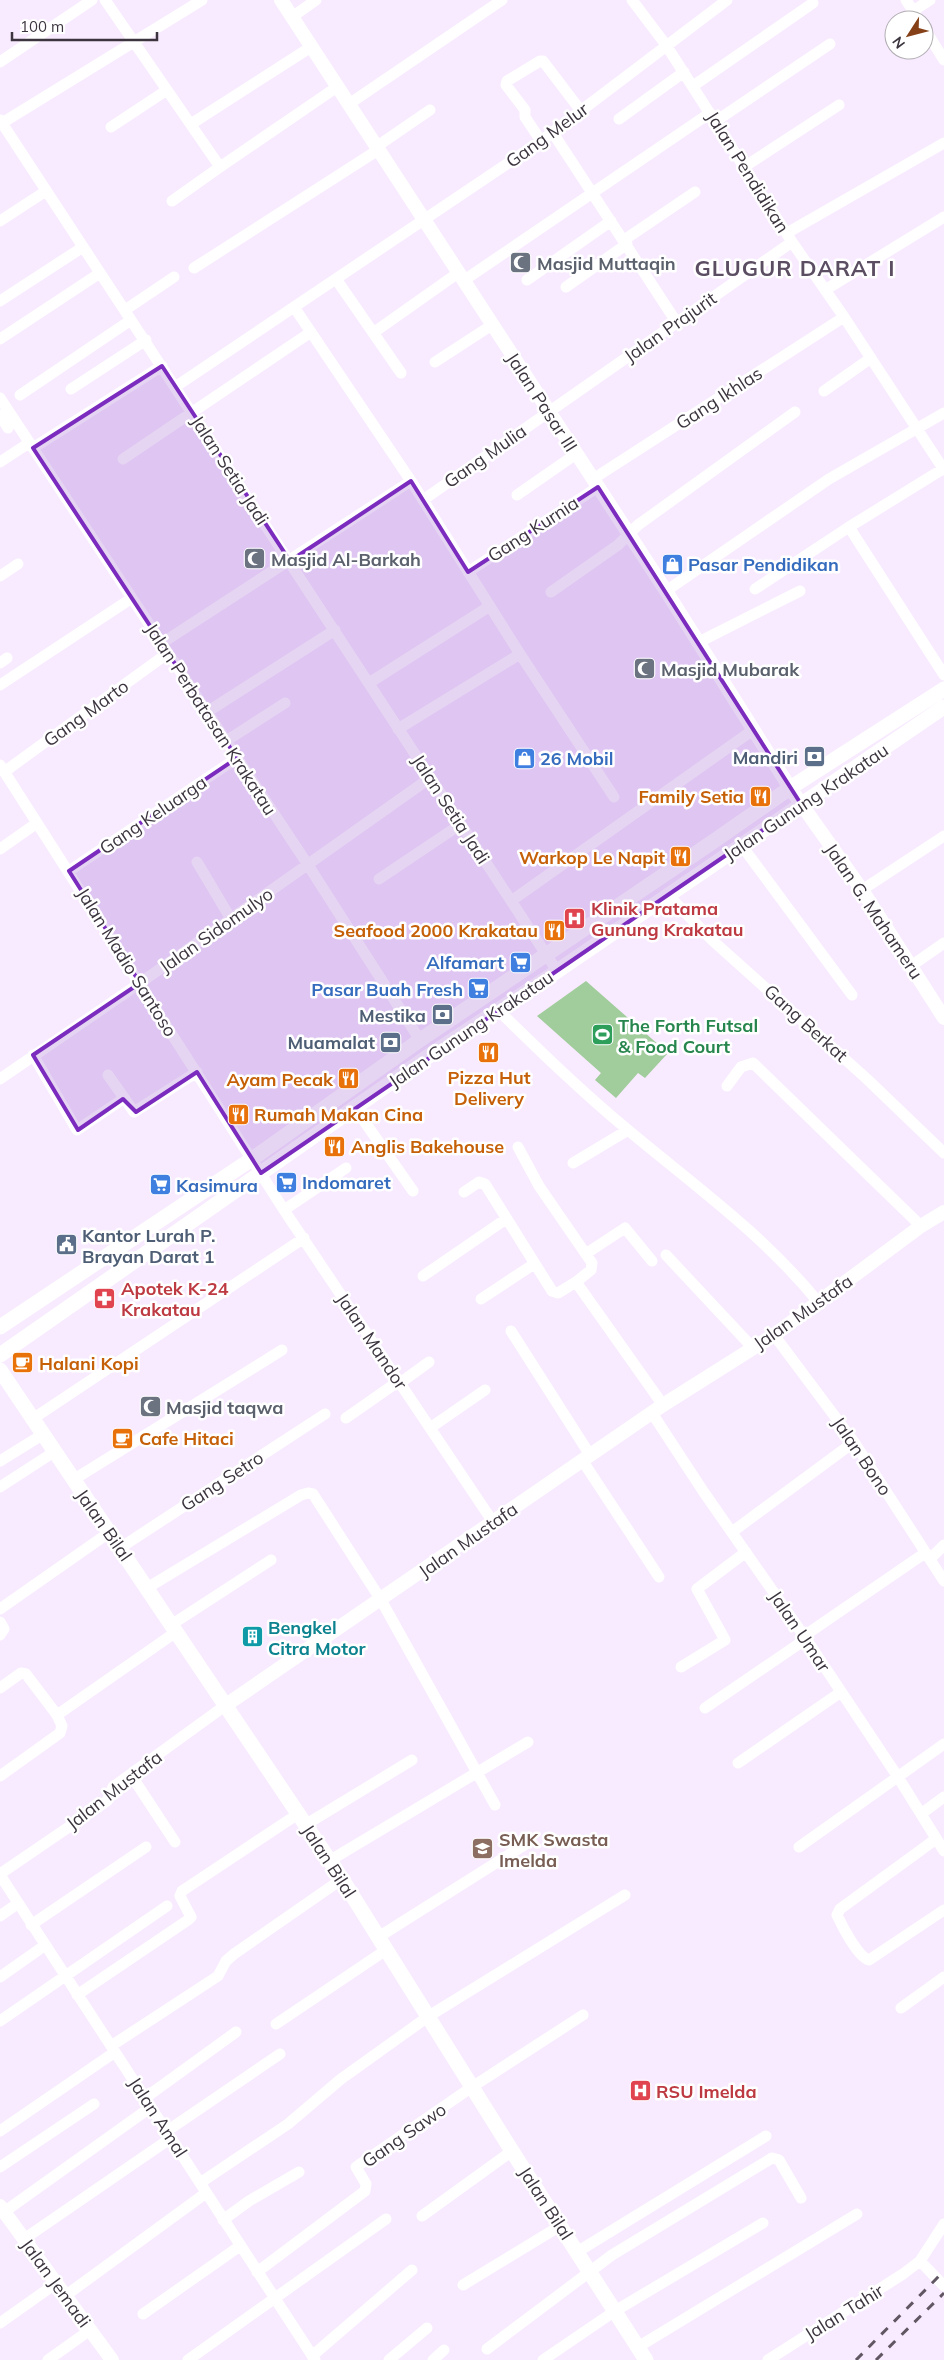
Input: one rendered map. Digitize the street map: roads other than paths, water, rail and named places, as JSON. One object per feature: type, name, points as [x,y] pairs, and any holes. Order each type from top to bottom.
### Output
[{"type":"main road","name":"Jalan Gunung Krakatau","points":[[0,1328],[252,1159],[420,1040],[546,956],[790,788],[944,689]]},
{"type":"main road","name":"Jalan Gunung Krakatau","points":[[0,1355],[497,1010],[557,971],[667,894],[742,846],[944,707]]},
{"type":"main road","name":"Jalan Bilal","points":[[0,1370],[31,1420],[110,1532],[342,1880],[646,2360]]},
{"type":"street","points":[[0,62],[92,0]]},
{"type":"street","points":[[106,0],[220,167]]},
{"type":"street","points":[[1,121],[202,0]]},
{"type":"street","name":"Jalan Pasar III","points":[[281,0],[666,591],[790,788],[802,804]]},
{"type":"street","points":[[292,17],[316,0]]},
{"type":"street","points":[[349,104],[502,0]]},
{"type":"street","points":[[635,4],[648,0]]},
{"type":"street","name":"Gang Melur","points":[[175,387],[541,141],[727,0]]},
{"type":"street","points":[[921,10],[930,0]]},
{"type":"street","name":"Jalan Pendidikan","points":[[635,4],[684,72],[789,238],[844,317],[944,470]]},
{"type":"street","points":[[693,86],[813,4]]},
{"type":"street","points":[[373,333],[830,44]]},
{"type":"street","points":[[934,44],[944,60]]},
{"type":"street","points":[[191,124],[311,46]]},
{"type":"street","points":[[541,141],[525,117],[525,110],[506,86],[507,81],[543,61],[581,111]]},
{"type":"street","points":[[619,118],[684,72]]},
{"type":"street","points":[[172,201],[337,87]]},
{"type":"street","points":[[111,127],[167,90]]},
{"type":"street","points":[[744,167],[839,105]]},
{"type":"street","points":[[194,268],[377,149],[430,110]]},
{"type":"street","name":"Jalan Setia Jadi","points":[[1,121],[5,138],[46,191],[146,340],[557,971]]},
{"type":"street","points":[[553,132],[626,242],[676,323]]},
{"type":"street","name":"Jalan Prajurit","points":[[548,412],[676,323],[789,238],[944,143]]},
{"type":"street","points":[[0,222],[46,191]]},
{"type":"street","points":[[566,287],[695,192]]},
{"type":"street","points":[[825,290],[944,217]]},
{"type":"street","points":[[528,280],[611,221]]},
{"type":"street","points":[[0,300],[83,247]]},
{"type":"street","points":[[0,339],[100,273]]},
{"type":"street","points":[[20,395],[128,315],[174,277]]},
{"type":"street","points":[[336,279],[401,373]]},
{"type":"street","points":[[294,307],[411,481],[518,655],[614,796]]},
{"type":"street","name":"Gang Ikhlas","points":[[596,483],[844,317]]},
{"type":"street","points":[[435,362],[492,325]]},
{"type":"street","points":[[123,459],[311,332]]},
{"type":"street","points":[[71,389],[146,340]]},
{"type":"street","points":[[824,391],[871,358]]},
{"type":"street","points":[[0,462],[31,446],[162,366]]},
{"type":"street","name":"Jalan Perbatasan Krakatau","points":[[0,398],[308,865],[420,1040]]},
{"type":"street","name":"Gang Mulia","points":[[423,500],[548,412]]},
{"type":"street","points":[[551,592],[618,545],[638,525],[795,412]]},
{"type":"street","points":[[666,591],[829,479],[944,413]]},
{"type":"street","points":[[0,415],[8,428]]},
{"type":"street","points":[[518,495],[576,454]]},
{"type":"street","points":[[755,589],[849,527],[944,470]]},
{"type":"street","name":"Gang Marto","points":[[2,769],[165,648],[290,561],[411,481]]},
{"type":"street","name":"Gang Kurnia","points":[[468,572],[596,483]]},
{"type":"street","points":[[849,527],[944,675]]},
{"type":"street","points":[[0,576],[18,564]]},
{"type":"street","points":[[699,642],[800,591]]},
{"type":"street","points":[[0,685],[132,598]]},
{"type":"street","points":[[370,683],[488,607]]},
{"type":"street","points":[[207,712],[335,630]]},
{"type":"street","points":[[398,729],[518,655]]},
{"type":"street","points":[[226,741],[285,703]]},
{"type":"street","points":[[511,901],[753,730]]},
{"type":"street","name":"Gang Keluarga","points":[[69,871],[237,758]]},
{"type":"street","name":"Jalan Madio Santoso","points":[[2,769],[252,1159]]},
{"type":"street","name":"Jalan Sidomulyo","points":[[0,1079],[140,983],[430,778]]},
{"type":"street","name":"Jalan G. Mahameru","points":[[802,804],[862,890],[944,1018]]},
{"type":"street","points":[[0,849],[37,823]]},
{"type":"street","points":[[379,879],[460,824]]},
{"type":"street","points":[[862,890],[944,836]]},
{"type":"street","points":[[742,846],[852,995]]},
{"type":"street","points":[[197,862],[231,919]]},
{"type":"street","name":"Gang Berkat","points":[[667,894],[712,940],[867,1079],[944,1153]]},
{"type":"street","points":[[911,966],[944,943]]},
{"type":"street","points":[[497,1010],[581,1091],[751,1230],[793,1271],[819,1303]]},
{"type":"street","points":[[33,1055],[77,1130],[124,1099]]},
{"type":"street","points":[[727,1086],[741,1067],[753,1063],[921,1226]]},
{"type":"street","points":[[108,1075],[132,1112],[136,1112],[197,1072]]},
{"type":"street","points":[[355,1108],[413,1191]]},
{"type":"street","points":[[573,1163],[628,1130]]},
{"type":"street","points":[[464,1192],[476,1184],[483,1183],[550,1289],[555,1293],[576,1282],[593,1267],[587,1253],[540,1186],[518,1148]]},
{"type":"street","name":"Jalan Mandor","points":[[252,1159],[284,1210],[493,1522]]},
{"type":"street","points":[[284,1210],[346,1168]]},
{"type":"street","name":"Jalan Mustafa","points":[[0,1875],[107,1801],[113,1787],[226,1706],[658,1409],[774,1335],[921,1226],[944,1212]]},
{"type":"street","points":[[424,1276],[506,1219]]},
{"type":"street","points":[[587,1253],[625,1228],[652,1261]]},
{"type":"street","points":[[31,1420],[304,1238]]},
{"type":"street","points":[[666,1255],[753,1348]]},
{"type":"street","points":[[482,1299],[534,1264]]},
{"type":"street","name":"Jalan Umar","points":[[576,1282],[658,1409],[732,1532],[805,1637],[944,1850]]},
{"type":"street","points":[[511,1331],[659,1577]]},
{"type":"street","name":"Jalan Bono","points":[[774,1335],[854,1442],[944,1581]]},
{"type":"street","points":[[73,1480],[282,1350]]},
{"type":"street","points":[[346,1418],[429,1362]]},
{"type":"street","points":[[430,1428],[485,1390]]},
{"type":"street","name":"Gang Setro","points":[[120,1548],[325,1414]]},
{"type":"street","points":[[0,1461],[42,1435]]},
{"type":"street","points":[[732,1532],[854,1442]]},
{"type":"street","points":[[0,1487],[54,1452]]},
{"type":"street","points":[[147,1588],[301,1495],[308,1493],[316,1498],[381,1600],[495,1805]]},
{"type":"street","points":[[0,1609],[110,1532]]},
{"type":"street","points":[[705,1708],[805,1637],[944,1545]]},
{"type":"street","points":[[682,1666],[725,1640],[697,1589],[746,1552]]},
{"type":"street","points":[[57,1715],[174,1628],[271,1560]]},
{"type":"street","points":[[0,1622],[4,1628],[0,1635]]},
{"type":"street","points":[[0,1688],[21,1673],[26,1674],[57,1715],[62,1726],[60,1733],[0,1776]]},
{"type":"street","points":[[738,1763],[841,1692]]},
{"type":"street","points":[[329,1861],[528,1742]]},
{"type":"street","points":[[799,1847],[944,1744]]},
{"type":"street","points":[[77,1995],[188,1920],[191,1917],[180,1896],[182,1891],[302,1819],[412,1760]]},
{"type":"street","points":[[130,1776],[175,1842]]},
{"type":"street","points":[[921,1814],[944,1797]]},
{"type":"street","points":[[936,1839],[840,1909],[837,1915],[855,1947],[864,1959],[869,1960],[944,1910]]},
{"type":"street","points":[[276,2024],[382,1944],[529,1842]]},
{"type":"street","points":[[31,1925],[146,1847]]},
{"type":"street","name":"Jalan Amal","points":[[0,1875],[44,1946],[169,2134],[313,2358]]},
{"type":"street","points":[[0,2132],[113,2049],[218,1976],[226,1961],[234,1954],[342,1880]]},
{"type":"street","points":[[65,2296],[288,2124],[340,2079],[429,2016],[625,1895]]},
{"type":"street","points":[[0,1916],[17,1904]]},
{"type":"street","points":[[0,2020],[167,1906]]},
{"type":"street","points":[[0,1977],[44,1946]]},
{"type":"street","points":[[901,2008],[944,1977]]},
{"type":"street","points":[[472,2087],[583,2015]]},
{"type":"street","points":[[3,2214],[236,2032]]},
{"type":"street","points":[[24,2240],[280,2054]]},
{"type":"street","name":"Gang Sawo","points":[[257,2272],[365,2191],[366,2184],[356,2167],[472,2087]]},
{"type":"street","points":[[0,2167],[94,2104]]},
{"type":"street","points":[[577,2252],[766,2136]]},
{"type":"street","points":[[422,2216],[512,2151]]},
{"type":"street","points":[[487,2349],[631,2243],[772,2158],[779,2160],[802,2198]]},
{"type":"street","points":[[223,2220],[249,2201],[299,2172]]},
{"type":"street","name":"Jalan Jemadi","points":[[3,2214],[112,2360]]},
{"type":"street","points":[[638,2347],[857,2214]]},
{"type":"street","points":[[188,2360],[386,2220]]},
{"type":"street","points":[[543,2360],[615,2311],[763,2223]]},
{"type":"street","points":[[944,2224],[920,2262],[944,2286]]},
{"type":"street","points":[[464,2285],[560,2226]]},
{"type":"street","points":[[144,2314],[240,2246]]},
{"type":"street","name":"Jalan Tahir","points":[[768,2360],[920,2262]]},
{"type":"street","points":[[313,2358],[412,2270]]},
{"type":"street","points":[[0,2323],[55,2284]]},
{"type":"street","points":[[389,2360],[426,2328]]},
{"type":"street","points":[[48,2360],[90,2330]]},
{"type":"street","points":[[433,2360],[444,2350]]},
{"type":"railway","points":[[856,2360],[944,2271]]},
{"type":"railway","points":[[876,2360],[944,2293]]},
{"type":"place","name":"Masjid Muttaqin","points":[[521,263]]},
{"type":"place","name":"Masjid Al-Barkah","points":[[255,559]]},
{"type":"place","name":"Pasar Pendidikan","points":[[672,564]]},
{"type":"place","name":"Masjid Mubarak","points":[[645,669]]},
{"type":"place","name":"Mandiri","points":[[814,757]]},
{"type":"place","name":"26 Mobil","points":[[524,758]]},
{"type":"place","name":"Family Setia","points":[[760,796]]},
{"type":"place","name":"Warkop Le Napit","points":[[681,857]]},
{"type":"place","name":"Klinik Pratama Gunung Krakatau","points":[[575,918]]},
{"type":"place","name":"Seafood 2000 Krakatau","points":[[554,930]]},
{"type":"place","name":"Alfamart","points":[[520,962]]},
{"type":"place","name":"Pasar Buah Fresh","points":[[479,989]]},
{"type":"place","name":"Mestika","points":[[442,1015]]},
{"type":"place","name":"The Forth Futsal & Food Court","points":[[602,1035]]},
{"type":"place","name":"Muamalat","points":[[391,1042]]},
{"type":"place","name":"Pizza Hut Delivery","points":[[489,1052]]},
{"type":"place","name":"Ayam Pecak","points":[[349,1079]]},
{"type":"place","name":"Rumah Makan Cina","points":[[238,1114]]},
{"type":"place","name":"Anglis Bakehouse","points":[[335,1146]]},
{"type":"place","name":"Indomaret","points":[[286,1182]]},
{"type":"place","name":"Kasimura","points":[[160,1185]]},
{"type":"place","name":"Kantor Lurah P. Brayan Darat 1","points":[[66,1245]]},
{"type":"place","name":"Apotek K-24 Krakatau","points":[[105,1298]]},
{"type":"place","name":"Halani Kopi","points":[[23,1363]]},
{"type":"place","name":"Masjid taqwa","points":[[150,1407]]},
{"type":"place","name":"Cafe Hitaci","points":[[123,1438]]},
{"type":"place","name":"Bengkel Citra Motor","points":[[252,1637]]},
{"type":"place","name":"SMK Swasta Imelda","points":[[483,1849]]},
{"type":"place","name":"RSU Imelda","points":[[640,2091]]},
{"type":"district","name":"GLUGUR DARAT I","points":[[795,268]]}]
